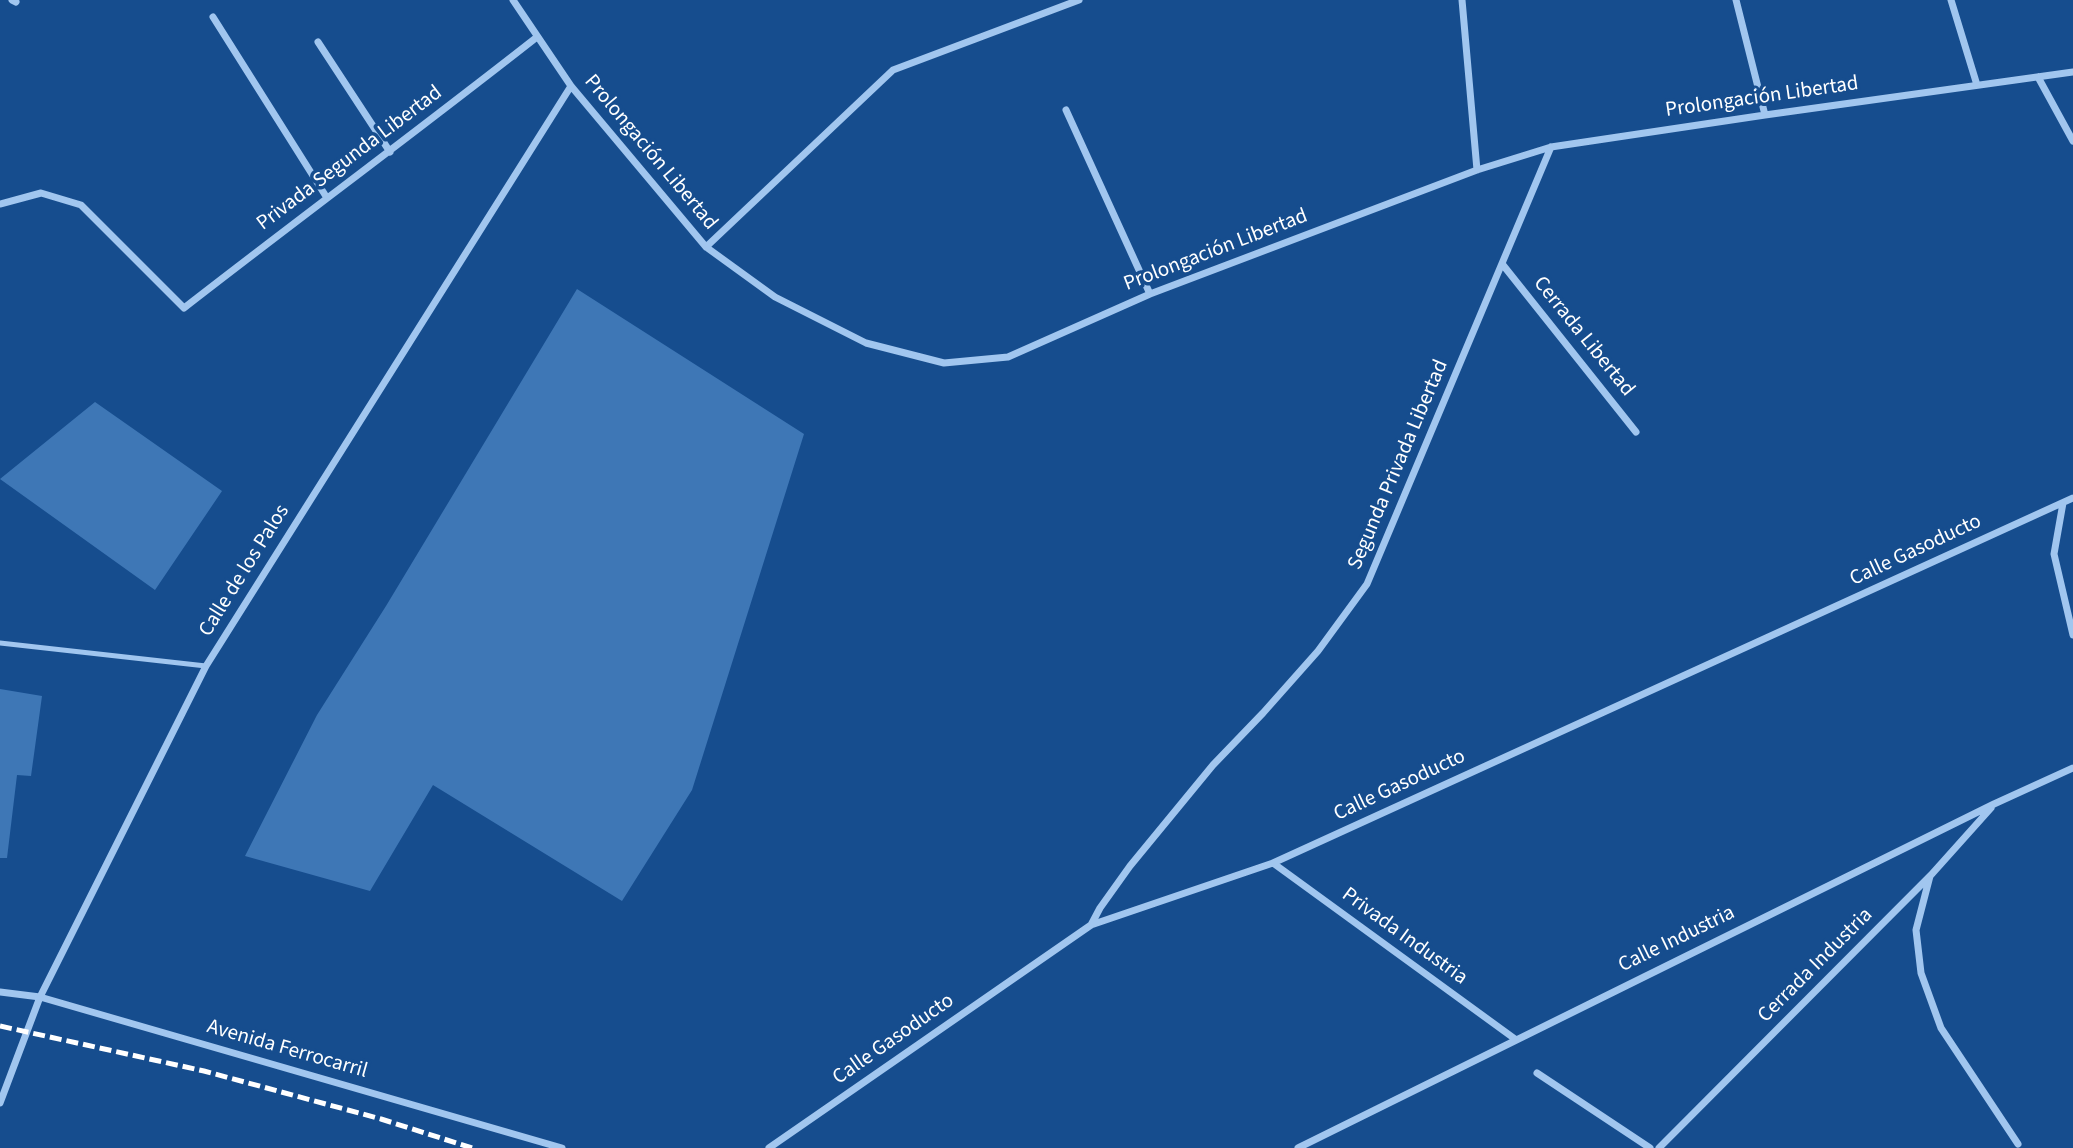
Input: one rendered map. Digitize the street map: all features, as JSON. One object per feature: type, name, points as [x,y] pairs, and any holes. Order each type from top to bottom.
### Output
[{"type":"street","name":"Prolongación Libertad","points":[[513,0],[571,86],[706,247],[775,297],[866,343],[944,363],[1008,357],[1150,294],[1477,170],[1551,147],[2073,72]]},
{"type":"street","points":[[706,247],[893,70],[1079,0]]},
{"type":"street","points":[[1462,0],[1477,170]]},
{"type":"street","points":[[1736,0],[1765,115]]},
{"type":"street","points":[[1951,0],[1977,85]]},
{"type":"street","points":[[213,16],[327,198]]},
{"type":"street","name":"Privada Segunda Libertad","points":[[0,204],[41,193],[81,205],[184,308],[537,37]]},
{"type":"street","points":[[318,42],[390,152]]},
{"type":"street","points":[[2038,77],[2073,141]]},
{"type":"street","name":"Calle de los Palos","points":[[0,1103],[40,997],[206,666],[571,86]]},
{"type":"street","points":[[1066,110],[1150,294]]},
{"type":"street","name":"Segunda Privada Libertad","points":[[1091,925],[1130,866],[1213,765],[1264,713],[1318,651],[1367,584],[1551,147]]},
{"type":"street","name":"Cerrada Libertad","points":[[1503,265],[1636,432]]},
{"type":"street","name":"Calle Gasoducto","points":[[769,1148],[1091,925],[1273,863],[2073,498]]},
{"type":"street","points":[[2063,503],[2054,555],[2073,635]]},
{"type":"street","name":"Calle Industria","points":[[1298,1148],[1994,804],[2073,768]]},
{"type":"street","name":"Cerrada Industria","points":[[1659,1148],[1931,875],[1994,804]]},
{"type":"street","name":"Privada Industria","points":[[1273,863],[1515,1040]]},
{"type":"street","points":[[1931,875],[1916,930],[1920,973],[1941,1028],[2018,1144]]},
{"type":"street","name":"Avenida Ferrocarril","points":[[0,992],[40,997],[562,1148]]},
{"type":"street","points":[[1537,1073],[1650,1148]]},
{"type":"lane","points":[[0,643],[206,666]]},
{"type":"building","points":[[577,289],[804,434],[692,790],[622,901],[433,785],[370,891],[245,856],[317,715],[386,606]]},
{"type":"building","points":[[95,402],[222,491],[155,590],[0,479]]},
{"type":"building","points":[[0,689],[42,696],[31,776],[17,775],[7,858],[0,858]]},
{"type":"railway","points":[[0,1026],[204,1071],[381,1119],[472,1148]]}]
